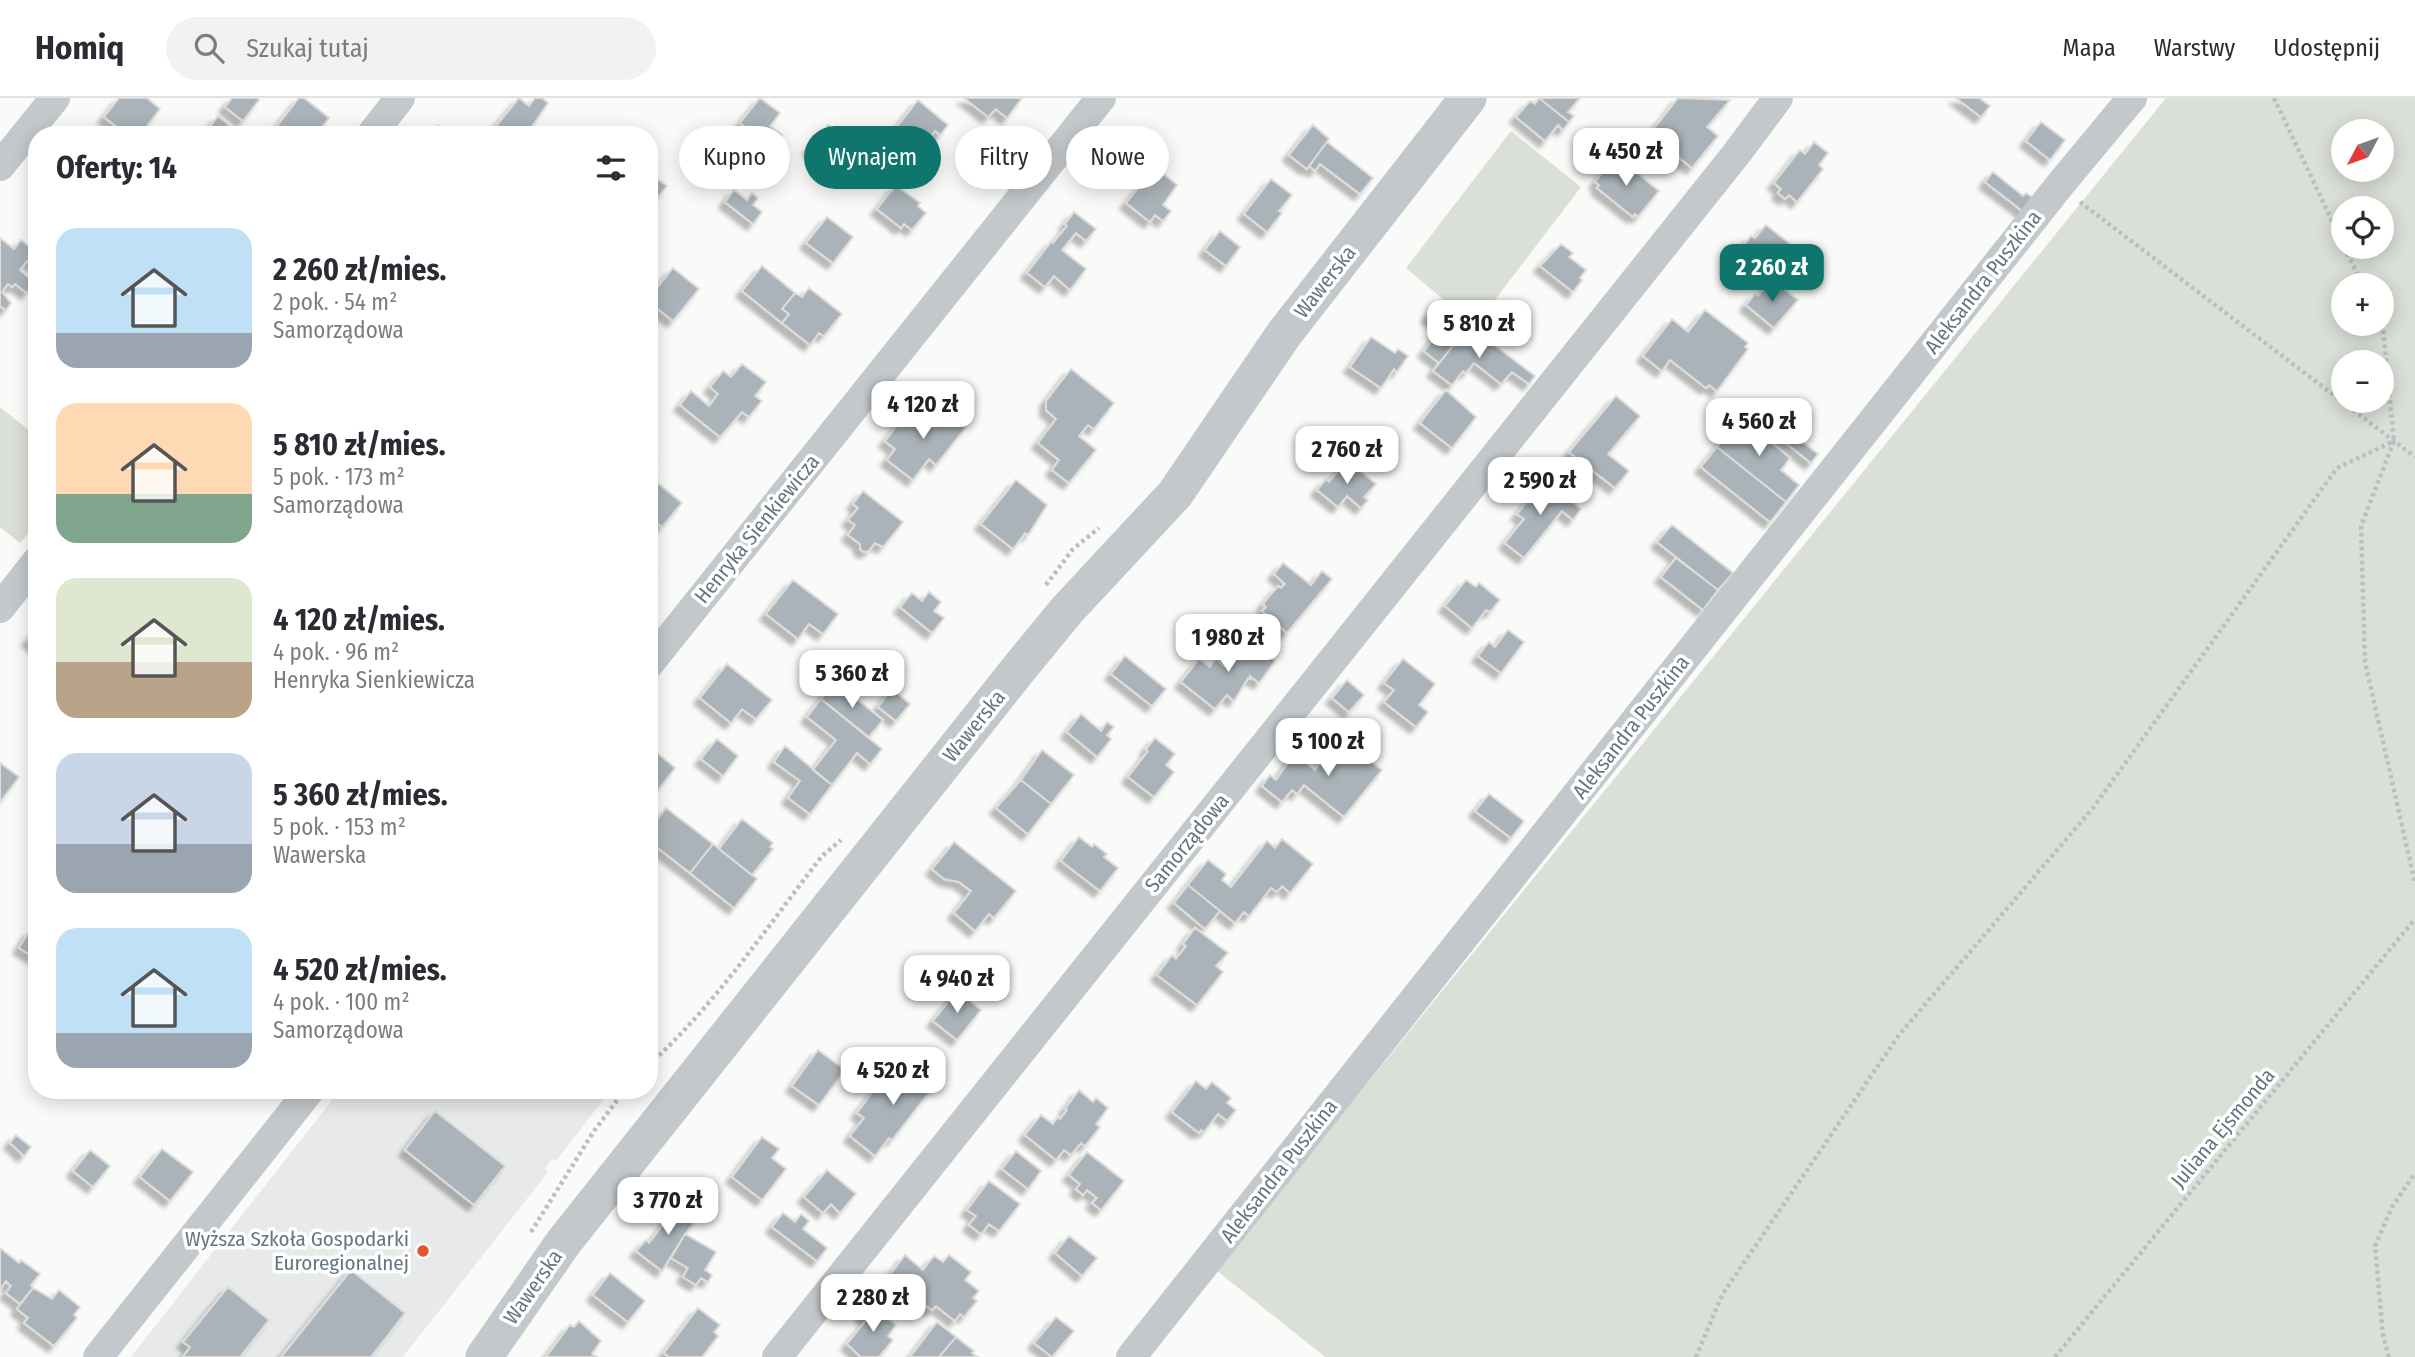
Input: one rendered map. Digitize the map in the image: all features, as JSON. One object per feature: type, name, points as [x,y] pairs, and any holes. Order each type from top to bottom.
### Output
[{"type":"street","points":[[32,126],[55,98]]},
{"type":"street","points":[[378,126],[400,98]]},
{"type":"street","name":"Henryka Sienkiewicza","points":[[658,653],[1101,98]]},
{"type":"street","name":"Wawerska","points":[[484,1357],[588,1212],[1000,692],[1067,610],[1175,494],[1284,334],[1468,98]]},
{"type":"street","name":"Samorządowa","points":[[777,1357],[1778,98]]},
{"type":"street","name":"Aleksandra Puszkina","points":[[1131,1357],[2059,186],[2132,98]]},
{"type":"street","points":[[0,166],[28,131]]},
{"type":"street","points":[[0,608],[28,573]]},
{"type":"street","points":[[98,1357],[303,1099]]},
{"type":"path","points":[[2274,98],[2331,219]]},
{"type":"path","points":[[2059,186],[2415,457]]},
{"type":"path","points":[[2384,336],[2394,441],[2361,526],[2365,662],[2415,883]]},
{"type":"path","points":[[1696,1357],[1722,1295],[1899,1035],[2093,808],[2337,468],[2394,441]]},
{"type":"path","name":"Juliana Ejsmonda","points":[[2054,1357],[2415,919]]},
{"type":"path","points":[[2389,1357],[2383,1335],[2375,1245],[2392,1207],[2415,1174]]},
{"type":"shaded area","points":[[2166,98],[2415,98],[2415,1357],[1325,1357],[1216,1270]]},
{"type":"shaded area","points":[[1511,131],[1581,187],[1475,326],[1406,268]]},
{"type":"shaded area","points":[[0,407],[28,430],[28,534],[20,543],[0,527]]},
{"type":"shaded area","points":[[333,1099],[604,1099],[556,1161],[552,1159],[545,1169],[548,1172],[403,1357],[131,1357]]},
{"type":"building","points":[[119,98],[147,98],[160,109],[147,126],[116,126],[104,117]]},
{"type":"building","points":[[232,98],[259,100],[243,121],[225,107]]},
{"type":"building","points":[[299,98],[304,98],[329,118],[323,126],[277,126]]},
{"type":"building","points":[[519,98],[529,106],[535,98],[542,98],[548,103],[532,126],[497,125]]},
{"type":"building","points":[[760,98],[780,113],[770,126],[744,126],[740,123]]},
{"type":"building","points":[[964,98],[1022,98],[1007,118],[996,109],[988,117]]},
{"type":"building","points":[[1539,98],[1580,98],[1568,112],[1574,116],[1569,122]]},
{"type":"building","points":[[1539,98],[1569,122],[1563,130],[1558,125],[1545,141],[1516,117],[1530,101],[1535,104]]},
{"type":"building","points":[[1678,98],[1730,100],[1707,127],[1718,136],[1692,168],[1650,134]]},
{"type":"building","points":[[1956,98],[1979,98],[1990,106],[1981,117]]},
{"type":"building","points":[[918,100],[948,125],[941,134],[941,126],[898,126]]},
{"type":"building","points":[[218,116],[229,125],[228,126],[211,126]]},
{"type":"building","points":[[2041,122],[2065,140],[2050,160],[2026,141]]},
{"type":"building","points":[[1313,125],[1329,139],[1307,169],[1289,155]]},
{"type":"building","points":[[1327,142],[1373,178],[1360,194],[1320,164],[1315,171],[1309,166]]},
{"type":"building","points":[[1814,142],[1828,153],[1819,165],[1823,169],[1797,202],[1789,195],[1785,199],[1778,193],[1781,189],[1774,183],[1800,150],[1805,154]]},
{"type":"building","points":[[1616,156],[1659,191],[1638,217],[1635,214],[1633,217],[1597,188],[1599,185],[1595,182]]},
{"type":"building","points":[[1993,172],[2023,196],[2026,193],[2036,200],[2025,213],[1985,182]]},
{"type":"building","points":[[1169,178],[1177,185],[1163,205],[1171,211],[1163,221],[1155,215],[1150,222],[1126,203],[1137,189],[1169,189]]},
{"type":"building","points":[[1271,179],[1292,195],[1267,232],[1244,214]]},
{"type":"building","points":[[658,180],[667,186],[658,197]]},
{"type":"building","points":[[893,189],[901,189],[920,203],[918,206],[926,213],[912,230],[904,224],[901,228],[877,209]]},
{"type":"building","points":[[734,190],[747,200],[752,193],[758,198],[753,205],[762,212],[753,224],[725,202]]},
{"type":"building","points":[[1074,212],[1096,229],[1086,241],[1076,233],[1062,250],[1086,269],[1070,290],[1054,276],[1045,287],[1027,273],[1067,226],[1065,224]]},
{"type":"building","points":[[827,217],[853,237],[833,263],[806,243]]},
{"type":"building","points":[[1766,225],[1789,243],[1778,258],[1775,255],[1762,272],[1738,253],[1751,236],[1755,238]]},
{"type":"building","points":[[1220,231],[1240,247],[1226,266],[1205,250]]},
{"type":"building","points":[[0,238],[14,249],[21,240],[28,245],[28,262],[20,270],[28,277],[28,292],[15,284],[12,287],[8,284],[2,292],[11,303],[6,310],[0,306]]},
{"type":"building","points":[[1561,244],[1573,253],[1569,257],[1586,270],[1573,292],[1540,266]]},
{"type":"building","points":[[762,266],[795,293],[782,309],[789,314],[782,323],[742,291]]},
{"type":"building","points":[[673,268],[699,289],[673,321],[658,309],[658,287]]},
{"type":"building","points":[[1772,280],[1798,300],[1774,328],[1746,305]]},
{"type":"building","points":[[809,288],[842,314],[824,336],[819,333],[810,345],[782,323],[789,314],[782,309],[795,293],[802,297]]},
{"type":"building","points":[[1440,300],[1470,324],[1439,363],[1424,351],[1442,328],[1427,316]]},
{"type":"building","points":[[1705,310],[1748,343],[1745,347],[1748,349],[1717,391],[1709,385],[1706,388],[1670,360],[1662,371],[1643,356],[1672,319],[1688,332]]},
{"type":"building","points":[[1469,326],[1535,376],[1529,384],[1512,372],[1501,384],[1474,363],[1466,373],[1463,371],[1452,385],[1433,371]]},
{"type":"building","points":[[1371,337],[1395,353],[1398,349],[1408,356],[1397,372],[1394,369],[1381,388],[1350,367]]},
{"type":"building","points":[[742,364],[766,382],[755,396],[762,401],[749,417],[742,412],[720,437],[680,405],[691,391],[709,406],[718,394],[710,387],[723,371],[731,377]]},
{"type":"building","points":[[1071,369],[1114,403],[1094,429],[1088,425],[1079,436],[1096,450],[1069,483],[1052,470],[1059,460],[1038,443],[1056,419],[1046,410],[1046,401]]},
{"type":"building","points":[[1446,390],[1476,417],[1452,448],[1420,423]]},
{"type":"building","points":[[1616,396],[1640,416],[1608,454],[1629,471],[1615,488],[1569,452]]},
{"type":"building","points":[[1754,403],[1818,454],[1811,463],[1747,412]]},
{"type":"building","points":[[941,407],[966,427],[936,465],[929,459],[913,480],[887,460],[895,449],[885,441],[905,416],[916,424],[924,413],[932,419]]},
{"type":"building","points":[[1742,418],[1790,458],[1781,470],[1799,485],[1786,502],[1717,447]]},
{"type":"building","points":[[1717,447],[1786,502],[1770,522],[1701,467]]},
{"type":"building","points":[[1347,460],[1376,484],[1364,497],[1368,500],[1361,508],[1347,496],[1338,507],[1317,490],[1326,479],[1329,482]]},
{"type":"building","points":[[1016,480],[1047,505],[1028,535],[1025,533],[1013,549],[981,524]]},
{"type":"building","points":[[1545,480],[1581,509],[1573,520],[1562,511],[1524,558],[1505,543],[1524,519],[1517,514]]},
{"type":"building","points":[[658,483],[682,503],[662,527],[658,524]]},
{"type":"building","points":[[863,491],[903,522],[883,547],[875,543],[869,551],[864,552],[860,549],[860,544],[848,535],[855,525],[848,520],[858,508],[853,504]]},
{"type":"building","points":[[1672,525],[1733,573],[1718,590],[1657,542]]},
{"type":"building","points":[[1676,558],[1718,590],[1703,610],[1661,577]]},
{"type":"building","points":[[1283,563],[1311,585],[1322,571],[1332,579],[1287,633],[1262,611],[1266,607],[1263,604],[1278,586],[1281,588],[1285,584],[1274,574]]},
{"type":"building","points":[[793,580],[838,614],[823,634],[809,624],[798,639],[766,614]]},
{"type":"building","points":[[1466,580],[1476,587],[1479,583],[1500,600],[1490,612],[1486,610],[1472,628],[1445,606]]},
{"type":"building","points":[[929,592],[941,602],[934,611],[944,618],[932,633],[900,607],[912,593],[922,601]]},
{"type":"building","points":[[1508,630],[1524,642],[1501,673],[1478,656],[1489,642],[1495,647]]},
{"type":"building","points":[[1246,638],[1275,661],[1259,683],[1250,676],[1234,701],[1227,695],[1215,709],[1181,682],[1199,659],[1210,667],[1216,659],[1224,666]]},
{"type":"building","points":[[1125,656],[1166,689],[1152,706],[1111,674]]},
{"type":"building","points":[[1403,659],[1435,684],[1419,705],[1428,712],[1416,727],[1384,702],[1394,690],[1384,683]]},
{"type":"building","points":[[727,664],[772,700],[756,719],[742,709],[731,723],[700,698]]},
{"type":"building","points":[[1347,680],[1364,695],[1349,712],[1332,698]]},
{"type":"building","points":[[835,682],[883,720],[869,737],[821,699]]},
{"type":"building","points":[[892,689],[910,704],[896,721],[878,707]]},
{"type":"building","points":[[821,699],[882,749],[870,764],[857,753],[832,785],[813,770],[836,740],[807,717]]},
{"type":"building","points":[[1081,714],[1101,731],[1107,722],[1114,727],[1107,735],[1111,739],[1097,757],[1067,732]]},
{"type":"building","points":[[1155,738],[1175,754],[1166,765],[1174,772],[1154,797],[1128,777]]},
{"type":"building","points":[[1340,738],[1382,770],[1344,817],[1304,785],[1297,794],[1292,790],[1282,802],[1262,786],[1270,775],[1276,780],[1294,754],[1315,770]]},
{"type":"building","points":[[717,739],[738,756],[723,776],[701,759]]},
{"type":"building","points":[[785,746],[832,785],[810,814],[788,798],[800,781],[774,762]]},
{"type":"building","points":[[1042,750],[1074,775],[1051,804],[1021,780]]},
{"type":"building","points":[[658,754],[675,768],[658,790]]},
{"type":"building","points":[[0,763],[19,777],[0,802]]},
{"type":"building","points":[[1021,780],[1051,804],[1028,834],[996,808]]},
{"type":"building","points":[[1489,794],[1524,821],[1511,838],[1475,811]]},
{"type":"building","points":[[666,808],[713,844],[690,873],[658,848],[658,818]]},
{"type":"building","points":[[742,819],[773,843],[770,847],[773,849],[752,875],[719,849]]},
{"type":"building","points":[[1079,837],[1107,854],[1104,857],[1118,868],[1100,891],[1061,861]]},
{"type":"building","points":[[1282,839],[1313,864],[1290,893],[1282,886],[1277,892],[1271,888],[1249,916],[1244,912],[1235,923],[1188,885],[1208,860],[1226,874],[1222,880],[1231,887],[1267,841],[1275,848]]},
{"type":"building","points":[[954,842],[1016,891],[994,918],[989,914],[975,931],[954,913],[971,891],[959,882],[944,879],[932,869]]},
{"type":"building","points":[[713,844],[757,879],[734,908],[690,873]]},
{"type":"building","points":[[1188,885],[1220,911],[1205,929],[1174,903]]},
{"type":"building","points":[[1195,928],[1228,953],[1216,966],[1223,972],[1197,1005],[1157,975],[1172,955],[1176,959]]},
{"type":"building","points":[[28,933],[28,954],[19,948]]},
{"type":"building","points":[[957,991],[981,1010],[957,1040],[933,1021]]},
{"type":"building","points":[[818,1050],[845,1070],[819,1105],[792,1086]]},
{"type":"building","points":[[918,1059],[941,1077],[892,1140],[889,1138],[875,1156],[850,1136],[864,1118],[857,1113],[885,1075],[898,1085]]},
{"type":"building","points":[[1196,1081],[1206,1089],[1212,1082],[1231,1098],[1227,1103],[1236,1110],[1227,1121],[1218,1114],[1204,1132],[1201,1130],[1199,1133],[1172,1112]]},
{"type":"building","points":[[1079,1090],[1093,1102],[1096,1098],[1108,1108],[1096,1124],[1100,1127],[1085,1146],[1081,1143],[1071,1155],[1064,1150],[1056,1160],[1025,1135],[1041,1115],[1053,1124],[1058,1117],[1060,1119]]},
{"type":"building","name":"Wyższa Szkoła Gospodarki Euroregionalnej","points":[[435,1111],[505,1166],[474,1205],[405,1150]]},
{"type":"building","points":[[16,1135],[31,1147],[24,1156],[10,1143]]},
{"type":"building","points":[[762,1137],[779,1149],[772,1158],[786,1169],[762,1200],[732,1177]]},
{"type":"building","points":[[162,1149],[193,1172],[170,1201],[140,1177]]},
{"type":"building","points":[[90,1150],[110,1166],[93,1187],[73,1171]]},
{"type":"building","points":[[1016,1151],[1041,1171],[1028,1189],[1002,1169]]},
{"type":"building","points":[[1087,1152],[1124,1181],[1101,1210],[1092,1203],[1097,1198],[1087,1190],[1083,1195],[1076,1189],[1080,1184],[1069,1175]]},
{"type":"building","points":[[827,1170],[856,1194],[840,1213],[831,1204],[823,1213],[804,1197]]},
{"type":"building","points":[[989,1181],[1020,1204],[999,1231],[989,1224],[981,1234],[969,1225],[976,1216],[967,1210]]},
{"type":"building","points":[[681,1202],[699,1216],[662,1271],[636,1251],[646,1240],[649,1243]]},
{"type":"building","points":[[783,1213],[795,1222],[801,1214],[809,1221],[803,1229],[827,1248],[817,1261],[772,1227]]},
{"type":"building","points":[[685,1234],[716,1252],[705,1270],[712,1275],[708,1282],[701,1278],[696,1285],[683,1277],[688,1268],[671,1258]]},
{"type":"building","points":[[1069,1236],[1097,1258],[1082,1276],[1055,1253]]},
{"type":"building","points":[[0,1248],[19,1263],[21,1260],[40,1274],[20,1304],[6,1293],[11,1286],[6,1281],[0,1289]]},
{"type":"building","points":[[905,1255],[923,1270],[934,1256],[943,1262],[949,1255],[971,1272],[965,1280],[979,1291],[973,1298],[977,1301],[964,1317],[960,1314],[955,1321],[936,1306],[932,1310],[917,1299],[921,1294],[912,1288],[909,1292],[889,1276]]},
{"type":"building","points":[[351,1270],[405,1313],[371,1357],[281,1357]]},
{"type":"building","points":[[610,1273],[645,1301],[628,1322],[593,1295]]},
{"type":"building","points":[[228,1287],[269,1320],[240,1357],[183,1357],[190,1347],[183,1342]]},
{"type":"building","points":[[33,1288],[52,1299],[59,1290],[80,1307],[74,1315],[77,1318],[54,1346],[24,1323],[28,1318],[17,1309]]},
{"type":"building","points":[[870,1304],[896,1325],[888,1336],[893,1340],[879,1357],[861,1357],[847,1344],[867,1319],[861,1316]]},
{"type":"building","points":[[698,1308],[720,1325],[714,1332],[718,1336],[702,1357],[669,1357],[664,1353]]},
{"type":"building","points":[[1056,1317],[1074,1331],[1052,1357],[1034,1343]]},
{"type":"building","points":[[579,1321],[601,1341],[592,1354],[597,1357],[546,1357],[570,1325],[574,1327]]},
{"type":"building","points":[[937,1322],[956,1337],[939,1357],[910,1357]]},
{"type":"building","points":[[956,1337],[974,1351],[972,1353],[978,1357],[939,1357]]},
{"type":"place","name":"Wyższa Szkoła Gospodarki Euroregionalnej","points":[[423,1251]]}]
